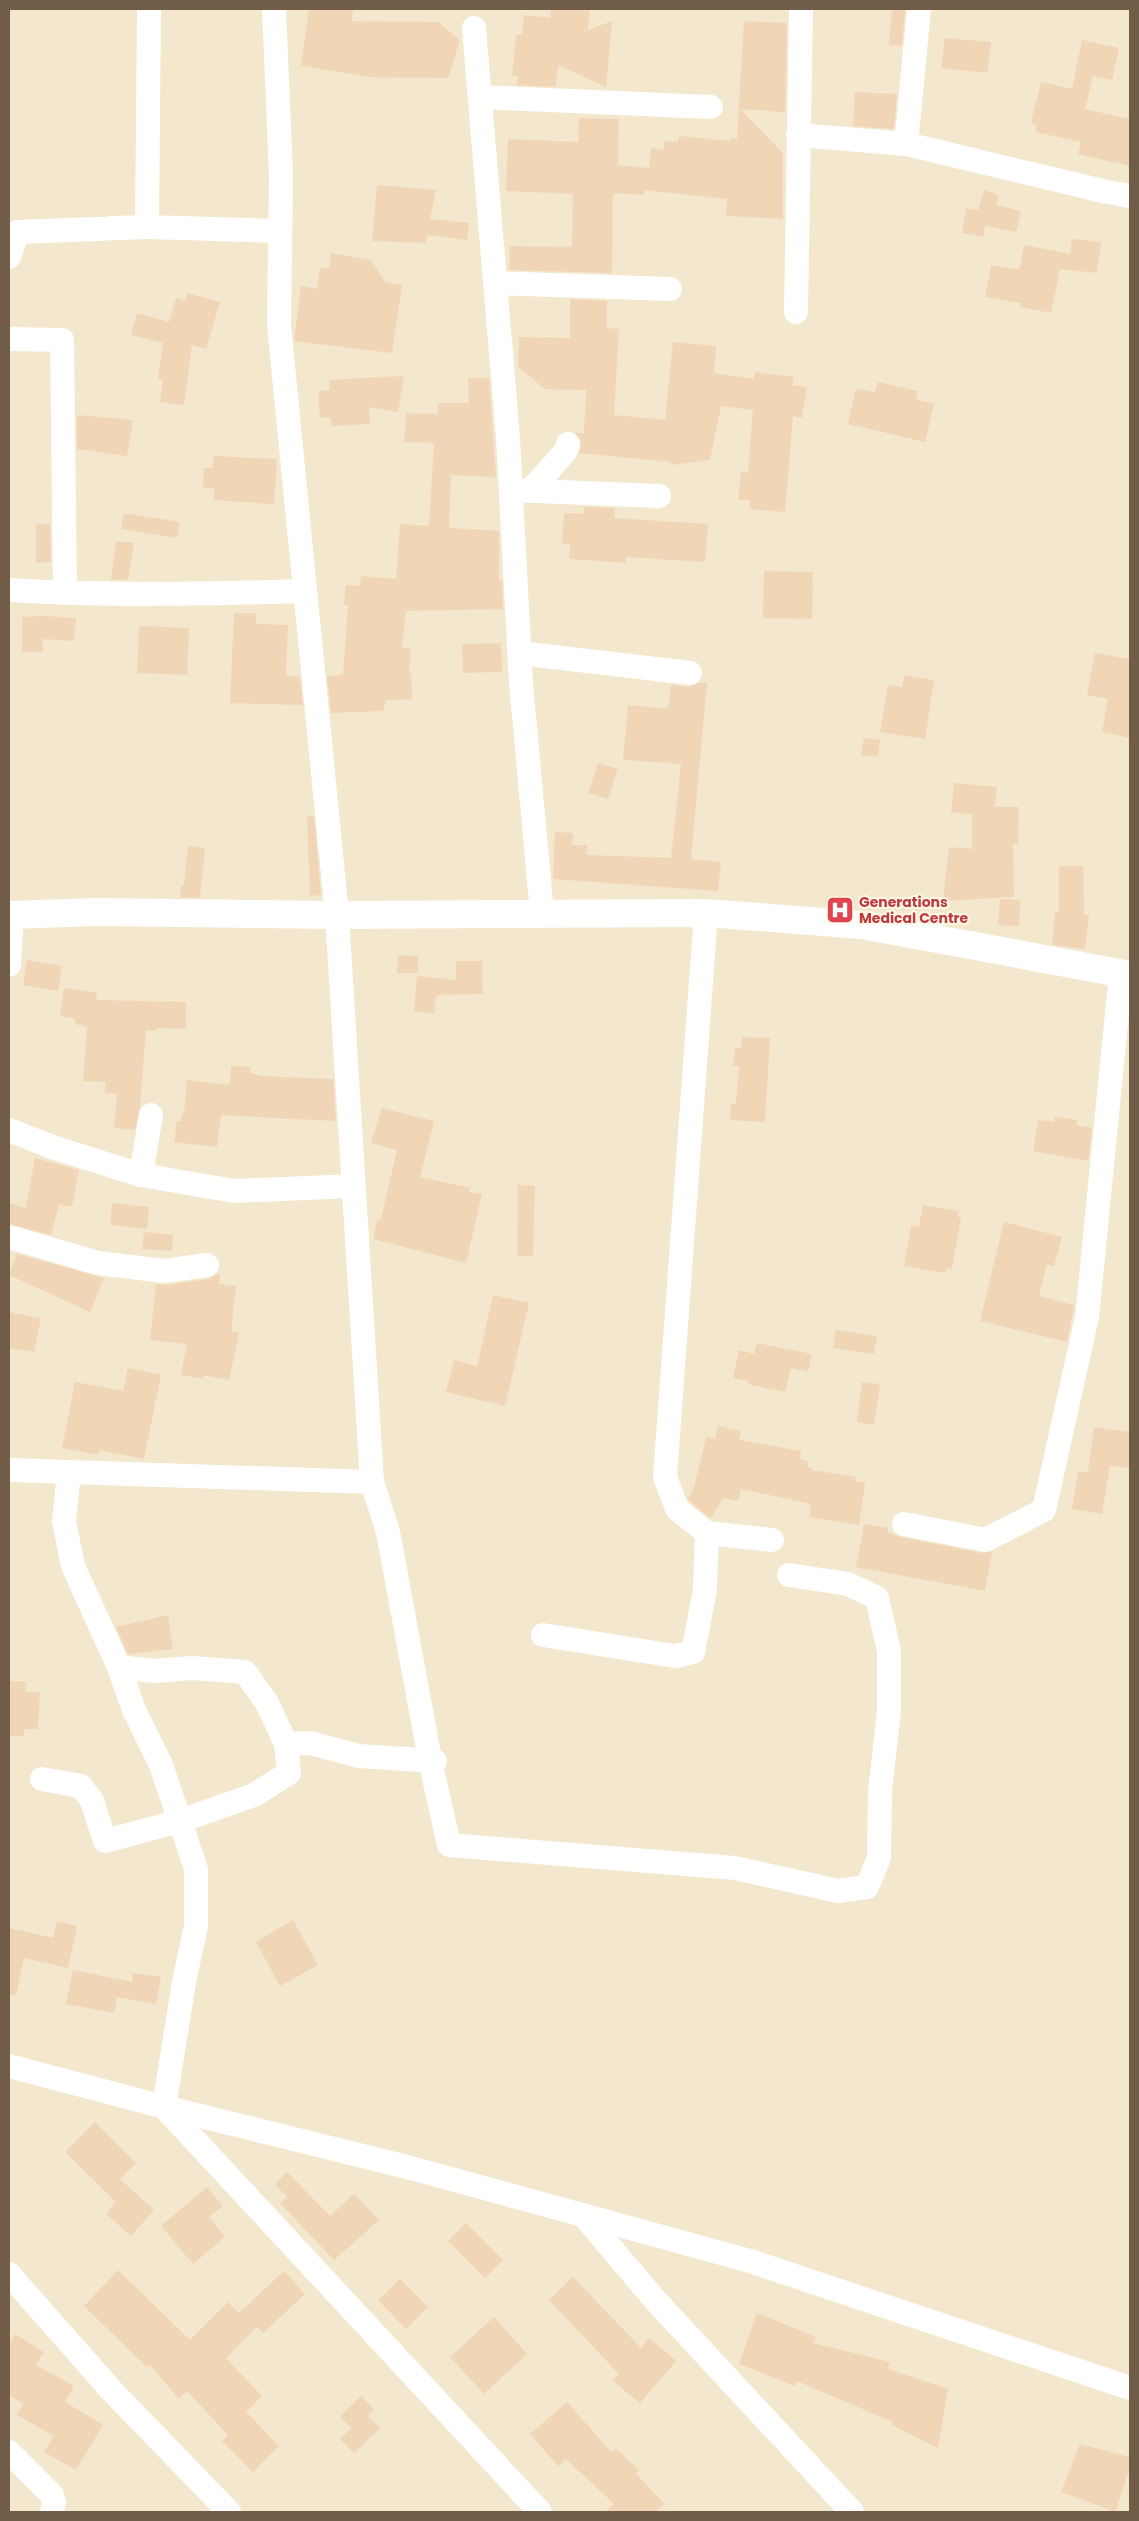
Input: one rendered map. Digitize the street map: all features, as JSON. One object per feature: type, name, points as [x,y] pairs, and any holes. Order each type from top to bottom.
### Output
[{"type":"street","points":[[147,227],[150,9]]},
{"type":"street","points":[[274,9],[281,175],[279,325],[337,915],[352,1186],[372,1482],[388,1532],[448,1845],[735,1868],[838,1891],[867,1887],[879,1858],[880,1791],[889,1711],[890,1651],[877,1598],[848,1584],[789,1575]]},
{"type":"street","points":[[796,312],[801,9]]},
{"type":"street","points":[[906,144],[919,9]]},
{"type":"street","points":[[474,28],[496,283],[520,490],[519,653],[542,914]]},
{"type":"street","points":[[480,97],[711,107]]},
{"type":"street","points":[[798,135],[906,144],[1130,196]]},
{"type":"street","points":[[9,257],[18,232],[147,227]]},
{"type":"street","points":[[111,228],[147,227],[280,232]]},
{"type":"street","points":[[496,283],[670,289]]},
{"type":"street","points":[[9,339],[62,340],[65,593]]},
{"type":"street","points":[[520,490],[564,452],[568,444]]},
{"type":"street","points":[[520,490],[659,496]]},
{"type":"street","points":[[9,590],[65,593],[212,594],[304,591]]},
{"type":"street","points":[[519,653],[690,673]]},
{"type":"street","points":[[9,965],[10,914],[96,912],[337,915],[706,913],[862,925],[1126,974],[1087,1317],[1044,1510],[985,1540],[904,1524]]},
{"type":"street","points":[[706,913],[665,1477],[677,1509],[707,1533],[772,1540]]},
{"type":"street","points":[[141,1175],[151,1115]]},
{"type":"street","points":[[9,1130],[55,1148],[141,1175],[234,1191],[352,1186]]},
{"type":"street","points":[[9,1238],[98,1263],[164,1271],[207,1265]]},
{"type":"street","points":[[9,1470],[372,1482]]},
{"type":"street","points":[[69,1472],[64,1521],[73,1566],[119,1667],[134,1710],[161,1765],[196,1869],[196,1926],[184,1982],[164,2107]]},
{"type":"street","points":[[543,1635],[675,1656],[693,1652],[705,1590],[707,1533]]},
{"type":"street","points":[[42,1779],[81,1786],[92,1801],[105,1841],[180,1821],[254,1795],[289,1773],[286,1744],[268,1703],[245,1672],[192,1668],[154,1671],[119,1667]]},
{"type":"street","points":[[286,1744],[310,1743],[359,1756],[433,1761]]},
{"type":"street","points":[[9,2066],[164,2107],[411,2168],[750,2261],[1130,2388]]},
{"type":"street","points":[[164,2107],[540,2512]]},
{"type":"street","points":[[583,2215],[656,2301],[852,2512]]},
{"type":"street","points":[[9,2274],[111,2390],[229,2512]]},
{"type":"street","points":[[9,2452],[52,2495],[54,2502],[52,2512]]},
{"type":"shaded area","points":[[9,9],[1130,9],[1130,2512],[9,2512]]},
{"type":"building","points":[[309,9],[353,9],[352,21],[438,22],[460,40],[448,78],[369,77],[301,66]]},
{"type":"building","points":[[551,9],[590,9],[588,30],[612,21],[606,87],[558,65],[556,87],[517,85],[518,76],[512,75],[516,35],[522,34],[524,15],[550,18]]},
{"type":"building","points":[[892,9],[905,9],[902,46],[889,45]]},
{"type":"building","points":[[744,21],[787,23],[785,112],[740,109],[783,153],[783,219],[726,216],[727,199],[644,190],[644,195],[613,193],[612,273],[509,270],[510,246],[572,247],[573,194],[506,191],[508,139],[578,142],[579,118],[619,119],[618,165],[649,168],[651,148],[665,150],[663,141],[678,142],[679,136],[730,141],[730,139],[737,139]]},
{"type":"building","points":[[945,38],[991,42],[987,73],[941,68]]},
{"type":"building","points":[[1082,40],[1119,48],[1112,80],[1093,76],[1085,109],[1130,119],[1130,166],[1078,154],[1081,142],[1035,132],[1036,124],[1031,123],[1041,82],[1072,89]]},
{"type":"building","points":[[855,92],[897,94],[894,129],[853,126]]},
{"type":"building","points":[[377,185],[436,190],[430,219],[469,223],[467,240],[427,235],[426,243],[372,241]]},
{"type":"building","points":[[984,190],[999,195],[996,205],[1021,211],[1016,232],[985,226],[984,237],[962,233],[966,208],[978,210]]},
{"type":"building","points":[[1072,239],[1101,242],[1097,273],[1060,269],[1051,313],[1020,307],[1021,303],[985,297],[991,265],[1019,270],[1024,245],[1070,254]]},
{"type":"building","points":[[331,253],[371,260],[385,282],[402,285],[392,353],[294,341],[301,286],[317,289],[320,268],[329,269]]},
{"type":"building","points":[[187,293],[220,302],[206,349],[192,345],[184,405],[160,402],[163,381],[158,378],[163,343],[131,335],[137,313],[169,322],[176,298],[185,301]]},
{"type":"building","points":[[570,299],[607,301],[607,328],[619,329],[614,415],[665,420],[673,342],[716,346],[714,373],[754,379],[755,372],[794,377],[792,385],[807,387],[802,418],[793,416],[785,512],[750,509],[750,500],[738,500],[741,472],[748,473],[753,410],[721,406],[710,460],[671,465],[671,462],[579,453],[581,441],[575,433],[584,433],[586,390],[545,389],[518,367],[519,337],[570,338]]},
{"type":"building","points":[[404,376],[398,412],[369,407],[370,424],[331,426],[331,417],[320,418],[318,391],[330,390],[329,380]]},
{"type":"building","points":[[468,378],[489,378],[496,477],[451,475],[449,528],[499,531],[499,580],[502,580],[503,609],[406,611],[402,648],[411,649],[409,672],[411,672],[412,699],[386,700],[383,711],[331,713],[327,676],[343,675],[348,605],[344,605],[346,585],[360,586],[361,576],[396,579],[400,524],[429,526],[434,443],[404,442],[406,413],[438,414],[438,403],[469,403]]},
{"type":"building","points":[[878,382],[918,391],[916,400],[934,404],[925,442],[848,424],[856,388],[875,392]]},
{"type":"building","points":[[77,415],[133,420],[127,456],[77,449]]},
{"type":"building","points":[[213,456],[277,459],[274,504],[214,500],[214,488],[203,487],[204,468],[213,468]]},
{"type":"building","points":[[584,507],[615,508],[614,518],[708,524],[705,562],[626,557],[626,563],[569,559],[570,544],[562,543],[564,513],[584,514]]},
{"type":"building","points":[[124,513],[180,522],[177,538],[121,529]]},
{"type":"building","points":[[36,524],[50,524],[51,562],[36,563]]},
{"type":"building","points":[[116,541],[134,543],[128,580],[111,580]]},
{"type":"building","points":[[764,571],[813,572],[812,619],[763,618]]},
{"type":"building","points":[[234,613],[256,613],[256,624],[288,625],[286,675],[300,677],[303,705],[230,703]]},
{"type":"building","points":[[22,617],[76,618],[74,641],[43,639],[43,652],[22,652]]},
{"type":"building","points":[[139,626],[189,628],[187,675],[137,673]]},
{"type":"building","points":[[501,643],[502,672],[463,673],[462,644]]},
{"type":"building","points":[[1095,653],[1130,659],[1130,738],[1102,732],[1108,699],[1087,695]]},
{"type":"building","points":[[904,675],[934,680],[925,739],[880,732],[888,684],[902,687]]},
{"type":"building","points":[[699,683],[707,683],[691,859],[721,862],[718,891],[553,879],[555,832],[573,833],[572,845],[587,845],[587,855],[671,858],[681,764],[623,760],[628,705],[668,709],[671,685],[689,687]]},
{"type":"building","points":[[864,738],[880,740],[878,757],[861,755]]},
{"type":"building","points":[[598,763],[618,769],[608,799],[588,793]]},
{"type":"building","points":[[954,783],[997,787],[995,807],[1019,807],[1018,844],[1013,844],[1014,897],[943,901],[949,847],[972,849],[972,814],[951,812]]},
{"type":"building","points":[[314,816],[321,895],[310,896],[307,817]]},
{"type":"building","points":[[188,846],[205,848],[200,898],[180,897],[181,886],[184,885]]},
{"type":"building","points":[[1059,866],[1083,866],[1084,915],[1089,915],[1085,949],[1052,945],[1055,912],[1059,912]]},
{"type":"building","points":[[1000,899],[1020,900],[1019,926],[998,925]]},
{"type":"building","points":[[398,955],[418,956],[418,973],[397,973]]},
{"type":"building","points":[[27,960],[62,966],[58,991],[23,985]]},
{"type":"building","points":[[456,961],[482,961],[483,994],[436,995],[434,1014],[414,1011],[417,976],[456,980]]},
{"type":"building","points":[[64,988],[97,993],[96,1000],[186,1002],[186,1029],[156,1028],[156,1031],[146,1030],[140,1107],[135,1130],[114,1128],[117,1094],[105,1093],[106,1082],[83,1081],[87,1027],[75,1024],[75,1019],[60,1016]]},
{"type":"building","points":[[742,1037],[770,1038],[765,1122],[730,1120],[731,1103],[736,1104],[739,1066],[733,1066],[735,1048],[741,1048]]},
{"type":"building","points":[[231,1066],[251,1067],[250,1073],[262,1076],[333,1079],[336,1121],[221,1115],[217,1147],[174,1142],[177,1121],[181,1121],[182,1113],[184,1113],[187,1080],[230,1085]]},
{"type":"building","points":[[382,1108],[434,1121],[420,1177],[470,1188],[469,1192],[482,1194],[466,1263],[373,1239],[378,1219],[381,1219],[397,1150],[371,1143]]},
{"type":"building","points":[[1055,1116],[1077,1120],[1076,1125],[1092,1128],[1088,1161],[1033,1151],[1038,1120],[1054,1122]]},
{"type":"building","points":[[35,1158],[79,1170],[72,1207],[59,1204],[51,1235],[9,1224],[9,1203],[26,1208]]},
{"type":"building","points":[[518,1185],[535,1186],[533,1256],[517,1256]]},
{"type":"building","points":[[112,1203],[149,1207],[147,1229],[110,1225]]},
{"type":"building","points":[[923,1205],[959,1211],[958,1217],[961,1218],[952,1269],[946,1268],[945,1273],[904,1266],[911,1226],[919,1227]]},
{"type":"building","points":[[1004,1222],[1062,1237],[1054,1266],[1047,1264],[1039,1296],[1074,1305],[1067,1342],[980,1321]]},
{"type":"building","points":[[144,1232],[173,1235],[172,1251],[142,1249]]},
{"type":"building","points":[[17,1254],[104,1278],[90,1312],[9,1275]]},
{"type":"building","points":[[220,1274],[219,1284],[236,1286],[231,1331],[239,1333],[229,1380],[203,1375],[203,1379],[181,1375],[187,1344],[150,1340],[156,1284],[166,1285],[209,1279]]},
{"type":"building","points":[[493,1295],[529,1303],[505,1406],[446,1392],[454,1360],[477,1366]]},
{"type":"building","points":[[9,1312],[41,1318],[34,1352],[9,1348]]},
{"type":"building","points":[[836,1330],[877,1336],[874,1354],[833,1348]]},
{"type":"building","points":[[757,1343],[812,1354],[808,1372],[791,1368],[785,1392],[747,1384],[748,1381],[733,1378],[739,1350],[754,1354]]},
{"type":"building","points":[[128,1368],[161,1375],[144,1459],[99,1450],[98,1455],[62,1448],[75,1382],[123,1391]]},
{"type":"building","points":[[862,1382],[880,1384],[874,1425],[857,1422]]},
{"type":"building","points":[[718,1426],[741,1431],[739,1440],[801,1451],[800,1459],[808,1461],[807,1467],[812,1468],[812,1470],[856,1477],[855,1481],[865,1483],[859,1525],[809,1517],[811,1504],[741,1489],[738,1501],[723,1498],[711,1518],[707,1516],[688,1499],[694,1488],[706,1437],[715,1439]]},
{"type":"building","points":[[1094,1427],[1130,1432],[1130,1468],[1110,1466],[1102,1514],[1072,1509],[1078,1471],[1088,1473]]},
{"type":"building","points":[[864,1524],[888,1528],[887,1532],[901,1537],[982,1553],[992,1552],[985,1591],[856,1567]]},
{"type":"building","points":[[168,1615],[173,1649],[128,1654],[116,1627]]},
{"type":"building","points":[[9,1681],[26,1682],[25,1692],[40,1692],[38,1729],[24,1729],[24,1736],[9,1736]]},
{"type":"building","points":[[293,1920],[318,1965],[280,1986],[256,1942]]},
{"type":"building","points":[[57,1921],[77,1926],[68,1968],[24,1958],[16,1995],[9,1995],[9,1928],[53,1938]]},
{"type":"building","points":[[73,1970],[132,1982],[133,1973],[161,1977],[156,2004],[117,1997],[114,2013],[66,2004]]},
{"type":"building","points":[[95,2122],[136,2163],[120,2179],[154,2210],[131,2236],[106,2214],[116,2202],[65,2152]]},
{"type":"building","points":[[287,2172],[330,2216],[354,2194],[379,2220],[334,2260],[280,2203],[287,2197],[275,2184]]},
{"type":"building","points":[[207,2187],[223,2206],[209,2217],[225,2237],[193,2264],[161,2226]]},
{"type":"building","points":[[466,2223],[503,2260],[485,2278],[448,2241]]},
{"type":"building","points":[[118,2270],[190,2340],[228,2302],[239,2313],[284,2271],[305,2294],[263,2333],[257,2327],[226,2358],[262,2396],[246,2412],[279,2446],[253,2472],[222,2441],[228,2435],[187,2391],[179,2399],[150,2365],[147,2367],[84,2306]]},
{"type":"building","points":[[573,2277],[641,2348],[649,2338],[676,2361],[640,2403],[613,2381],[619,2374],[549,2300]]},
{"type":"building","points":[[400,2279],[428,2307],[406,2329],[378,2300]]},
{"type":"building","points":[[757,2313],[816,2337],[813,2343],[890,2362],[888,2369],[948,2389],[938,2448],[892,2425],[893,2422],[797,2381],[795,2386],[739,2364]]},
{"type":"building","points":[[494,2317],[527,2354],[484,2394],[450,2357]]},
{"type":"building","points":[[15,2334],[44,2352],[36,2365],[74,2386],[65,2402],[103,2425],[76,2470],[44,2452],[54,2436],[17,2415],[23,2404],[9,2395],[9,2345]]},
{"type":"building","points":[[361,2396],[374,2410],[368,2416],[380,2428],[354,2453],[340,2439],[351,2428],[340,2416]]},
{"type":"building","points":[[567,2402],[612,2453],[616,2449],[639,2470],[636,2474],[665,2504],[656,2512],[605,2512],[614,2504],[566,2459],[558,2466],[530,2434]]},
{"type":"building","points":[[1080,2444],[1130,2457],[1130,2467],[1115,2512],[1061,2492]]},
{"type":"place","name":"Generations Medical Centre","points":[[840,910]]}]
